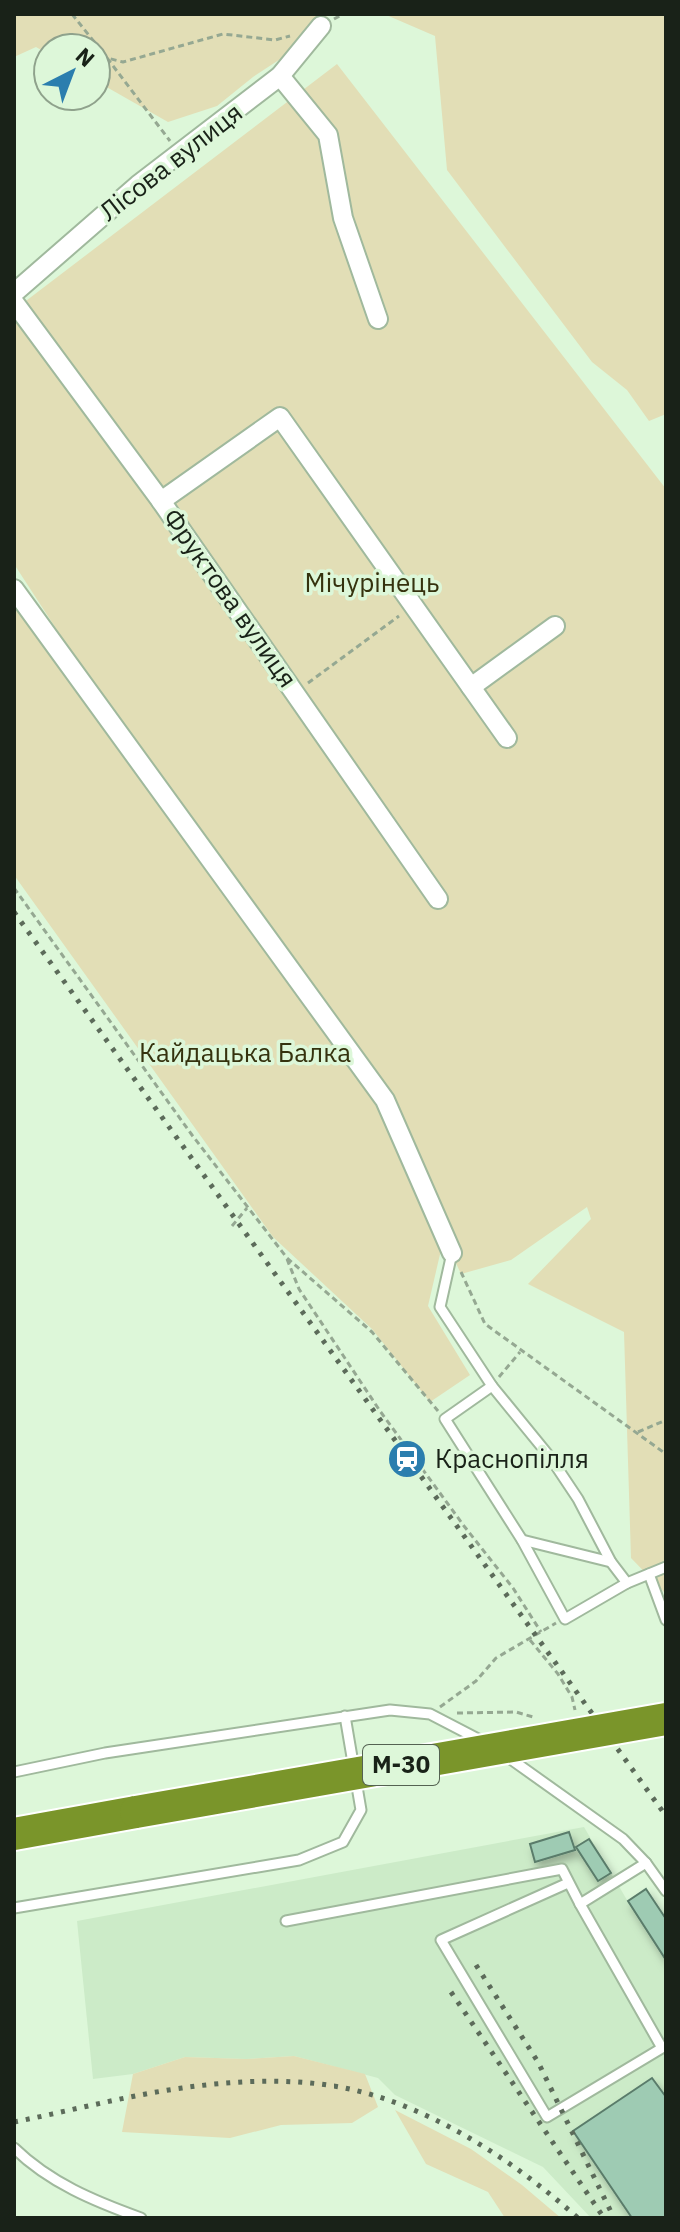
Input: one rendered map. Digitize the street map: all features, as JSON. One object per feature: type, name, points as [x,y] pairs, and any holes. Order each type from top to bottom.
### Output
[{"type":"highway","name":"М-30","points":[[14,1834],[666,1719]]},
{"type":"street","name":"Лісова вулиця","points":[[14,293],[138,185],[280,76],[321,26]]},
{"type":"street","points":[[280,76],[328,135],[343,218],[378,319]]},
{"type":"street","name":"Фруктова вулиця","points":[[14,302],[161,501],[438,899]]},
{"type":"street","points":[[161,501],[280,417],[507,738]]},
{"type":"street","points":[[14,589],[385,1100],[452,1253]]},
{"type":"street","points":[[471,687],[555,626]]},
{"type":"lane","points":[[452,1253],[440,1307],[492,1386],[550,1457],[578,1499],[611,1562],[627,1583]]},
{"type":"lane","points":[[492,1386],[445,1419],[522,1540],[565,1619],[627,1583],[666,1567]]},
{"type":"lane","points":[[522,1540],[611,1562]]},
{"type":"lane","points":[[649,1574],[666,1620]]},
{"type":"lane","points":[[14,1772],[105,1753],[345,1716],[390,1710],[430,1714],[493,1746],[623,1839],[646,1863],[666,1891]]},
{"type":"lane","points":[[14,1908],[299,1860],[343,1842],[361,1810],[345,1716]]},
{"type":"lane","points":[[580,1904],[646,1863]]},
{"type":"lane","points":[[286,1921],[562,1869],[662,2048],[547,2117],[441,1940],[568,1883]]},
{"type":"lane","points":[[14,2148],[37,2169],[67,2188],[141,2218]]},
{"type":"path","points":[[72,14],[86,32]]},
{"type":"path","points":[[112,59],[123,62],[223,34],[275,40],[321,26],[343,14]]},
{"type":"path","points":[[112,65],[180,153]]},
{"type":"path","points":[[296,692],[413,605]]},
{"type":"path","points":[[14,888],[192,1135],[287,1258],[372,1332],[445,1419]]},
{"type":"path","points":[[232,1226],[248,1208]]},
{"type":"path","points":[[452,1253],[485,1324],[666,1454]]},
{"type":"path","points":[[287,1258],[299,1289],[380,1411],[513,1588],[541,1632]]},
{"type":"path","points":[[492,1386],[520,1351]]},
{"type":"path","points":[[638,1432],[666,1420]]},
{"type":"path","points":[[430,1714],[476,1681],[496,1658],[565,1619]]},
{"type":"path","points":[[530,1639],[558,1674],[572,1697],[578,1715]]},
{"type":"shaded area","points":[[584,1827],[627,1900],[646,1889],[666,1919],[666,2218],[591,2218],[543,2167],[395,2095],[378,2078],[294,2056],[246,2059],[185,2057],[133,2074],[93,2079],[77,1921]]},
{"type":"green space","points":[[14,14],[332,14],[316,22],[291,52],[217,106],[168,122],[112,90],[112,32],[32,32],[32,49],[14,57]]},
{"type":"green space","points":[[384,14],[666,14],[666,414],[649,421],[627,390],[592,362],[447,170],[435,36]]},
{"type":"green space","name":"Мічурінець","points":[[337,64],[666,489],[666,1594],[631,1558],[624,1332],[528,1284],[591,1219],[587,1207],[511,1260],[461,1274],[444,1237],[428,1306],[470,1375],[430,1402],[372,1329],[273,1237],[14,875],[14,597],[386,1104],[150,773],[14,564],[14,310]]},
{"type":"green space","points":[[294,2056],[365,2074],[378,2107],[352,2123],[281,2125],[230,2138],[122,2132],[133,2074],[185,2057],[246,2059]]},
{"type":"green space","points":[[395,2110],[471,2149],[522,2185],[561,2218],[505,2218],[488,2192],[426,2164]]},
{"type":"building","points":[[569,1832],[575,1850],[535,1862],[530,1844]]},
{"type":"building","points":[[589,1839],[611,1873],[598,1881],[576,1847]]},
{"type":"building","points":[[646,1889],[666,1919],[666,1960],[628,1901]]},
{"type":"building","points":[[652,2078],[666,2097],[666,2218],[632,2218],[573,2131]]},
{"type":"railway","points":[[14,912],[666,1816]]},
{"type":"railway","points":[[476,1965],[538,2062],[614,2218]]},
{"type":"railway","points":[[451,1992],[604,2218]]},
{"type":"railway","points":[[14,2122],[140,2095],[201,2086],[277,2081],[334,2086],[401,2105],[465,2136],[525,2175],[578,2218]]},
{"type":"place","name":"Краснопілля","points":[[407,1459]]},
{"type":"park label","name":"Кайдацька Балка","points":[[245,1053]]}]
